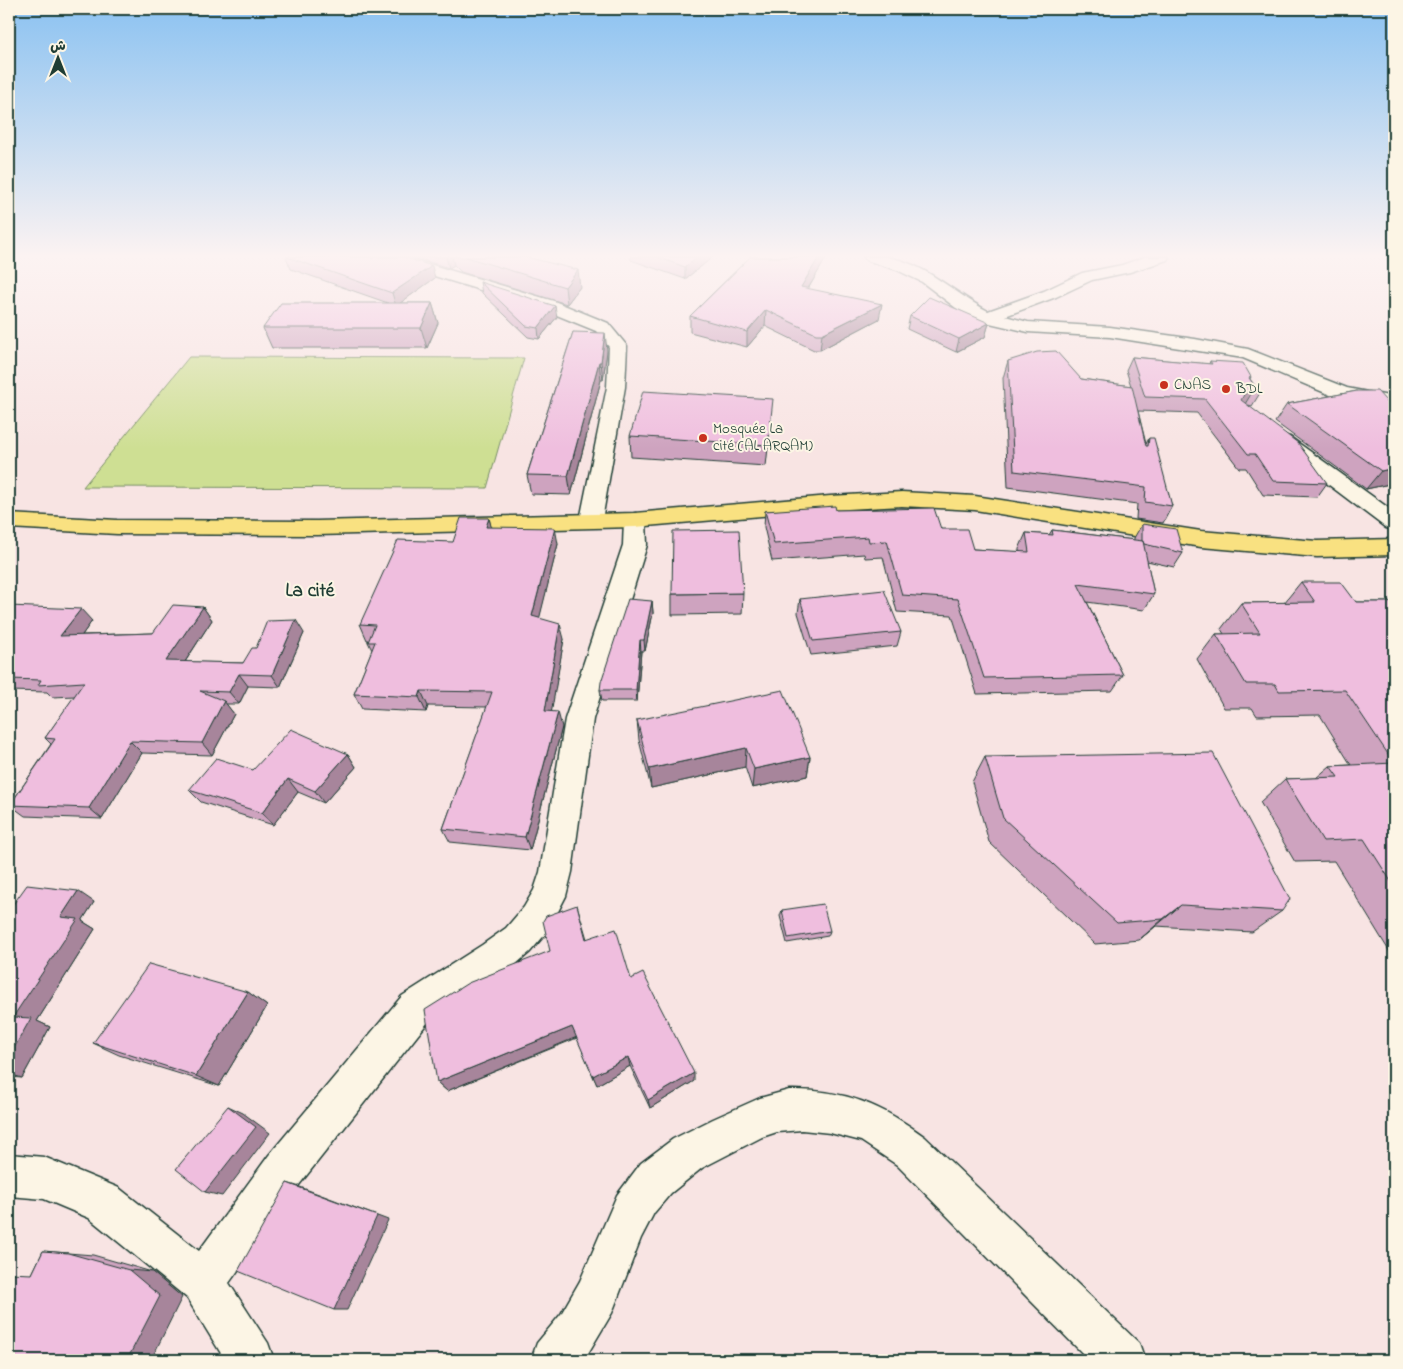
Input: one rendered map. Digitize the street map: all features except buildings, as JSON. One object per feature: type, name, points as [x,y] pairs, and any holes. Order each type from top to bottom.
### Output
[{"type":"main road","points":[[9,520],[117,527],[317,528],[635,520],[830,503],[902,499],[975,503],[1201,539],[1317,549],[1394,547]]},
{"type":"street","points":[[589,321],[602,326],[618,346],[616,387],[591,520]]},
{"type":"street","points":[[1004,321],[1028,328],[1110,332],[1195,344],[1248,354],[1342,393],[1394,403]]},
{"type":"street","points":[[1266,429],[1394,523]]},
{"type":"street","points":[[203,1282],[284,1170],[414,1009],[495,958],[518,940],[536,919],[549,896],[556,872],[579,719],[635,545],[635,520]]},
{"type":"street","points":[[554,1360],[566,1348],[596,1298],[615,1245],[633,1209],[655,1178],[682,1155],[746,1122],[779,1112],[812,1110],[846,1116],[880,1129],[911,1151],[1122,1360]]},
{"type":"street","points":[[9,1175],[44,1178],[104,1203],[203,1282],[250,1360]]},
{"type":"green space","points":[[189,357],[524,358],[487,488],[83,487]]},
{"type":"place","name":"CNAS","points":[[1164,385]]},
{"type":"place","name":"BDL","points":[[1226,389]]},
{"type":"place","name":"Mosquée La cité (AL ARQAM)","points":[[703,438]]},
{"type":"district","name":"La cité","points":[[310,591]]}]
